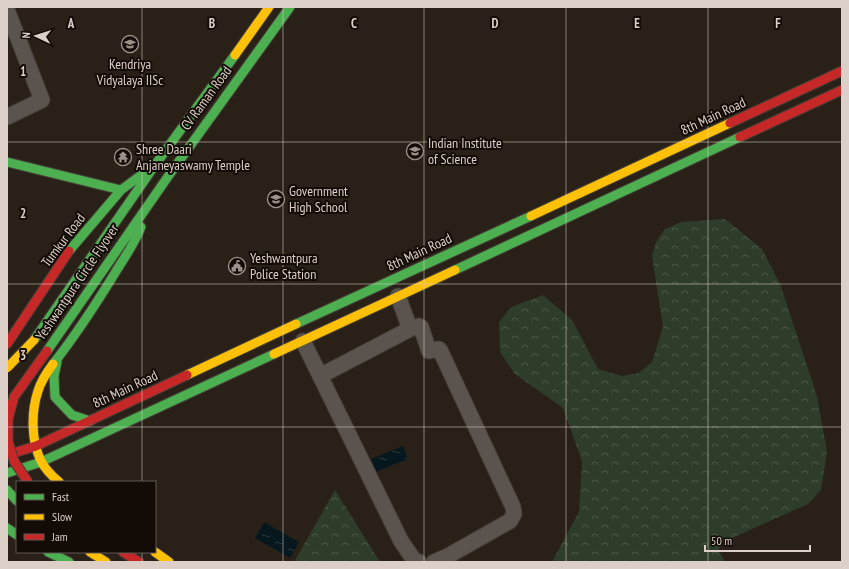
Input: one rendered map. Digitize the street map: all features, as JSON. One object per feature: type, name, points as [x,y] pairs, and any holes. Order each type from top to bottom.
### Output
[{"type":"main road","name":"CV Raman Road","points":[[154,165],[269,7]]},
{"type":"main road","name":"CV Raman Road","points":[[146,206],[290,7]]},
{"type":"main road","name":"8th Main Road","points":[[7,455],[36,446],[254,343],[416,270],[842,71]]},
{"type":"main road","points":[[7,473],[42,462],[842,90]]},
{"type":"main road","points":[[7,162],[120,190]]},
{"type":"main road","name":"Tumkur Road","points":[[7,344],[68,252],[108,199],[154,165]]},
{"type":"main road","name":"Yeshwantpura Circle Flyover","points":[[7,368],[34,340],[154,165]]},
{"type":"main road","name":"Yeshwantpura Circle Flyover","points":[[27,481],[14,461],[8,441],[8,419],[14,397],[47,352],[146,206]]},
{"type":"main road","points":[[58,481],[42,462],[36,446],[33,408],[38,390],[118,269],[139,232],[146,206]]},
{"type":"main road","points":[[254,343],[262,360]]},
{"type":"main road","points":[[7,356],[44,379]]},
{"type":"main road","points":[[58,360],[54,376],[55,397],[72,415],[90,421]]},
{"type":"main road","points":[[7,490],[16,500]]},
{"type":"main road","points":[[7,528],[16,534]]},
{"type":"main road","points":[[50,553],[68,561]]},
{"type":"main road","points":[[92,553],[106,562]]},
{"type":"main road","points":[[125,553],[139,562]]},
{"type":"main road","points":[[156,553],[169,562]]},
{"type":"street","points":[[7,10],[42,100],[7,117]]},
{"type":"street","points":[[398,296],[410,328]]},
{"type":"street","points":[[320,376],[410,328],[419,326],[421,327],[429,351],[440,350],[513,507],[514,514],[510,521],[448,556],[434,562]]},
{"type":"street","points":[[303,341],[402,541],[414,560],[418,562]]},
{"type":"green space","points":[[725,219],[762,249],[780,284],[817,396],[827,452],[821,490],[808,504],[721,543],[719,551],[725,562],[552,562],[579,512],[582,461],[563,408],[515,374],[500,352],[499,322],[511,307],[543,295],[572,320],[598,369],[622,376],[639,373],[652,362],[663,327],[652,256],[656,242],[665,229],[681,222]]},
{"type":"green space","points":[[335,490],[380,562],[294,562]]},
{"type":"water","points":[[403,446],[408,459],[376,472],[371,459]]},
{"type":"water","points":[[264,522],[299,542],[290,558],[255,538]]},
{"type":"traffic: fast","points":[[47,351],[167,178],[290,7]]},
{"type":"traffic: fast","points":[[34,340],[155,165],[235,55]]},
{"type":"traffic: fast","points":[[455,270],[740,137]]},
{"type":"traffic: fast","points":[[7,162],[121,190]]},
{"type":"traffic: fast","points":[[69,251],[121,190],[152,167]]},
{"type":"traffic: fast","points":[[296,324],[531,216]]},
{"type":"traffic: fast","points":[[53,364],[78,331],[101,296],[133,245],[141,227]]},
{"type":"traffic: fast","points":[[7,473],[41,462],[274,354]]},
{"type":"traffic: fast","points":[[57,362],[54,376],[55,397],[72,415],[90,421]]},
{"type":"traffic: fast","points":[[7,490],[16,500]]},
{"type":"traffic: fast","points":[[7,528],[16,534]]},
{"type":"traffic: fast","points":[[50,553],[69,562]]},
{"type":"traffic: slow","points":[[235,55],[269,7]]},
{"type":"traffic: slow","points":[[531,216],[730,123]]},
{"type":"traffic: slow","points":[[274,354],[455,270]]},
{"type":"traffic: slow","points":[[187,375],[296,324]]},
{"type":"traffic: slow","points":[[7,368],[34,340]]},
{"type":"traffic: slow","points":[[53,364],[44,377],[38,391],[34,408],[33,426],[35,445],[41,461],[58,481]]},
{"type":"traffic: slow","points":[[92,553],[106,562]]},
{"type":"traffic: slow","points":[[156,553],[169,562]]},
{"type":"traffic: jam","points":[[730,123],[842,71]]},
{"type":"traffic: jam","points":[[740,137],[842,90]]},
{"type":"traffic: jam","points":[[7,344],[69,251]]},
{"type":"traffic: jam","points":[[27,481],[14,461],[8,441],[8,419],[14,397],[47,351]]},
{"type":"traffic: jam","points":[[7,455],[36,446],[187,375]]},
{"type":"traffic: jam","points":[[125,553],[139,562]]},
{"type":"place","name":"Kendriya Vidyalaya IISc","points":[[130,44]]},
{"type":"place","name":"Indian Institute of Science","points":[[415,151]]},
{"type":"place","name":"Shree Daari Anjaneyaswamy Temple","points":[[123,157]]},
{"type":"place","name":"Government High School","points":[[276,199]]},
{"type":"place","name":"Yeshwantpura Police Station","points":[[237,266]]}]
